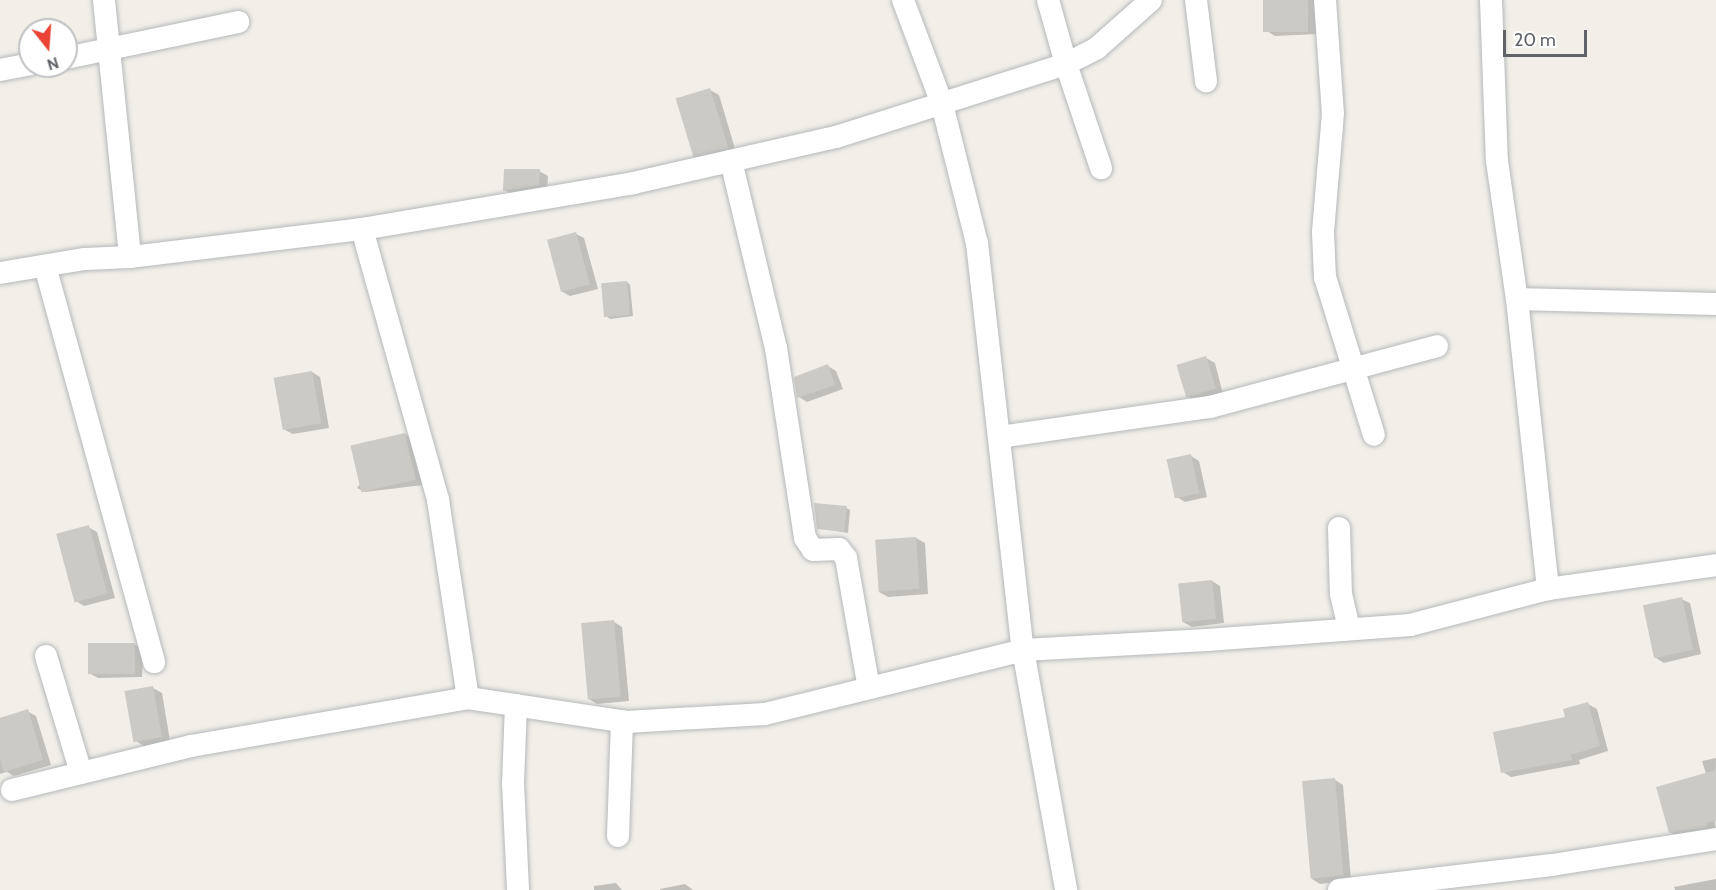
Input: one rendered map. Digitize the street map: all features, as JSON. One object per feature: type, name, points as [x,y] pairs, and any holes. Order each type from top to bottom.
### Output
[{"type":"street","points":[[104,0],[130,257]]},
{"type":"street","points":[[903,0],[942,104],[977,243],[1023,650],[1066,890]]},
{"type":"street","points":[[1048,0],[1066,64],[1101,168]]},
{"type":"street","points":[[0,273],[85,259],[130,257],[362,229],[633,183],[836,137],[1066,64],[1097,48],[1151,0]]},
{"type":"street","points":[[1196,0],[1206,81]]},
{"type":"street","points":[[1325,0],[1332,113],[1323,231],[1325,278],[1351,368],[1374,435]]},
{"type":"street","points":[[1491,0],[1497,161],[1517,299],[1548,589]]},
{"type":"street","points":[[78,56],[237,22]]},
{"type":"street","points":[[0,69],[18,66]]},
{"type":"street","points":[[731,161],[776,348],[805,538],[813,550],[839,549],[846,558],[869,688]]},
{"type":"street","points":[[362,229],[438,500],[468,698]]},
{"type":"street","points":[[45,266],[154,662]]},
{"type":"street","points":[[1517,299],[1716,304]]},
{"type":"street","points":[[999,437],[1210,407],[1437,346]]},
{"type":"street","points":[[1339,528],[1341,594],[1349,629]]},
{"type":"street","points":[[12,790],[191,746],[468,698],[621,721],[765,714],[1023,650],[1410,625],[1548,589],[1716,565]]},
{"type":"street","points":[[46,656],[81,773]]},
{"type":"street","points":[[516,705],[513,783],[518,890]]},
{"type":"street","points":[[618,836],[621,721]]},
{"type":"street","points":[[1339,890],[1552,865],[1716,839]]},
{"type":"building","points":[[1263,0],[1308,0],[1308,32],[1263,32]]},
{"type":"building","points":[[710,88],[728,148],[694,159],[676,99]]},
{"type":"building","points":[[504,169],[540,169],[539,185],[503,191]]},
{"type":"building","points":[[576,232],[590,284],[561,292],[547,240]]},
{"type":"building","points":[[627,281],[630,315],[604,317],[601,283]]},
{"type":"building","points":[[1206,356],[1216,389],[1186,398],[1176,365]]},
{"type":"building","points":[[828,364],[835,385],[797,398],[794,377]]},
{"type":"building","points":[[312,371],[321,423],[283,430],[274,378]]},
{"type":"building","points":[[405,433],[416,480],[361,492],[350,446]]},
{"type":"building","points":[[1191,454],[1199,493],[1175,498],[1167,459]]},
{"type":"building","points":[[814,503],[847,506],[844,532],[817,529]]},
{"type":"building","points":[[89,525],[107,594],[75,602],[56,534]]},
{"type":"building","points":[[916,537],[920,589],[879,592],[875,540]]},
{"type":"building","points":[[1212,580],[1216,619],[1182,622],[1178,584]]},
{"type":"building","points":[[1682,597],[1693,650],[1654,658],[1643,605]]},
{"type":"building","points":[[614,620],[621,697],[588,700],[581,623]]},
{"type":"building","points":[[88,643],[135,643],[135,674],[88,674]]},
{"type":"building","points":[[153,686],[162,737],[133,742],[124,691]]},
{"type":"building","points":[[1588,702],[1600,746],[1571,755],[1572,760],[1501,773],[1493,732],[1565,717],[1563,709]]},
{"type":"building","points":[[28,709],[43,760],[4,772],[0,759],[0,718]]},
{"type":"building","points":[[1716,770],[1716,821],[1706,823],[1707,827],[1669,833],[1656,787]]},
{"type":"building","points":[[1335,778],[1344,876],[1311,879],[1302,781]]}]
